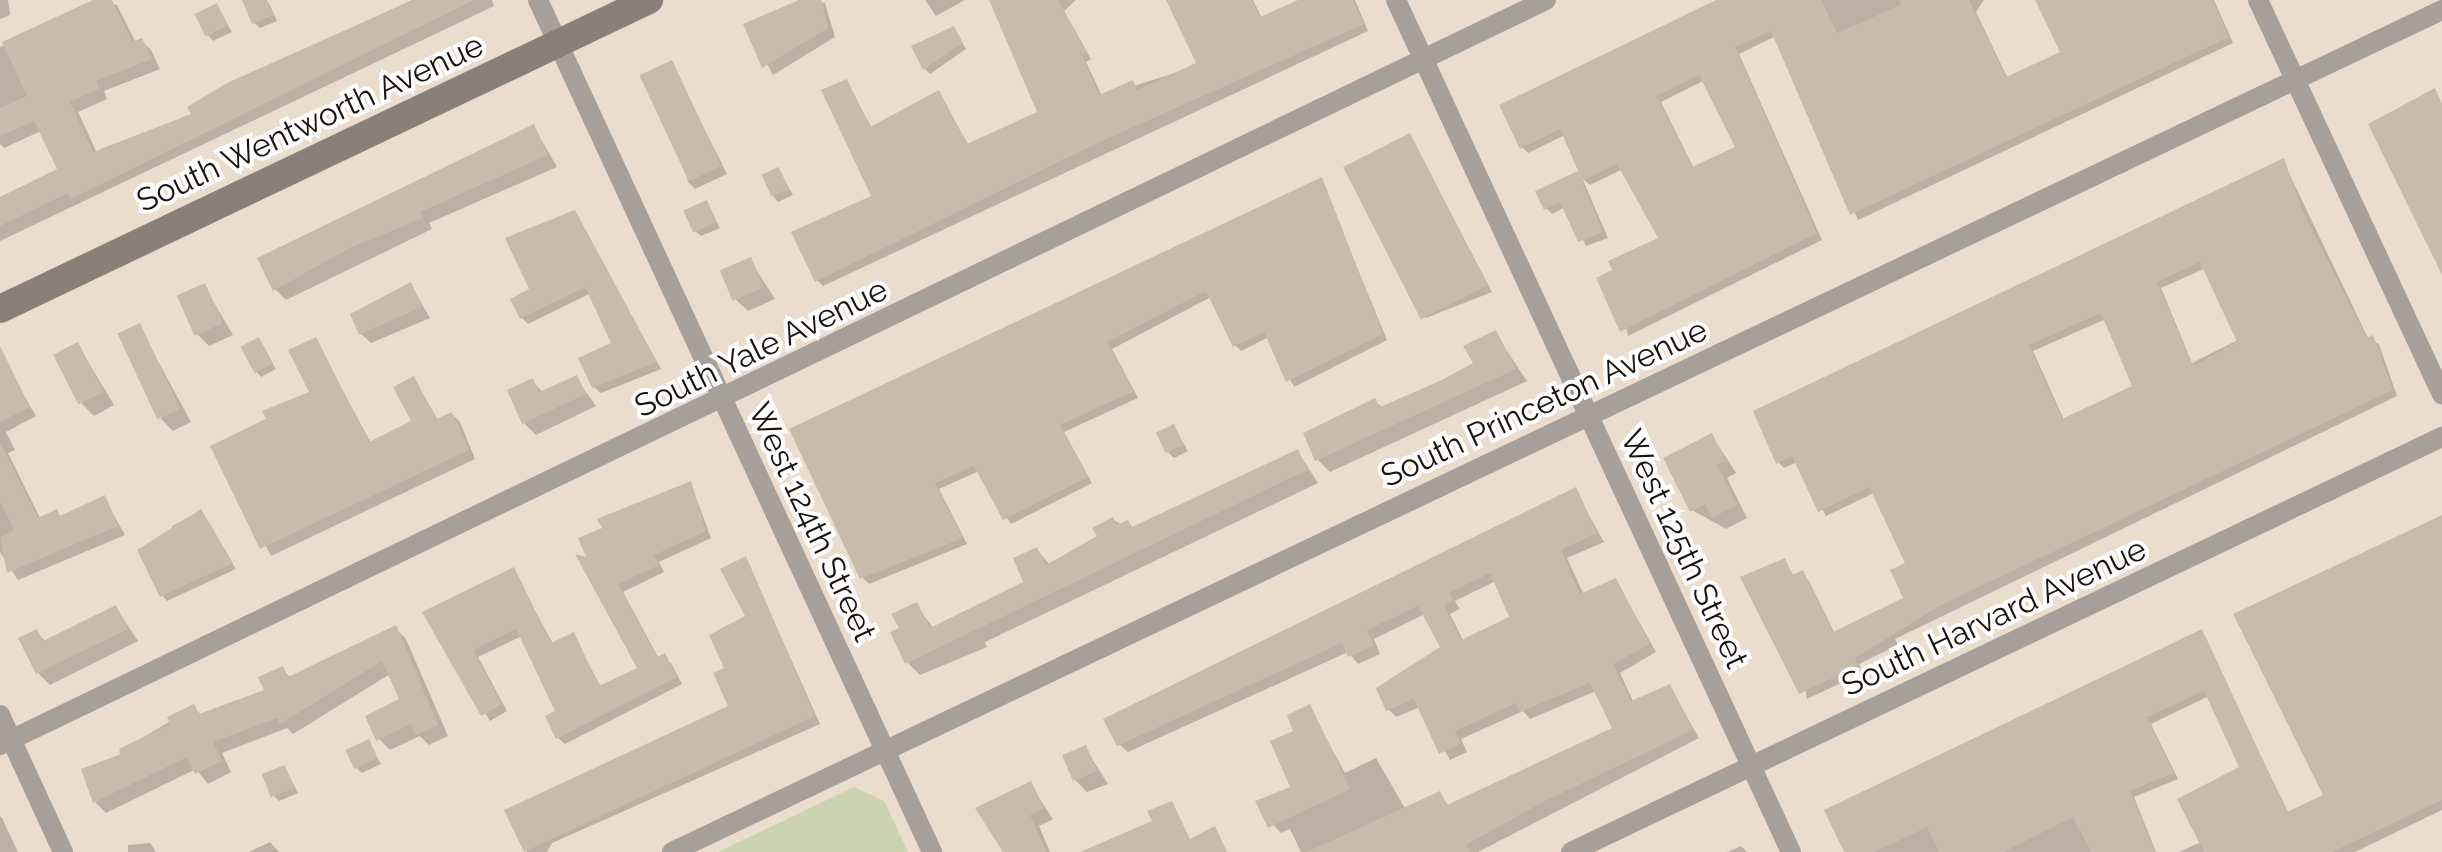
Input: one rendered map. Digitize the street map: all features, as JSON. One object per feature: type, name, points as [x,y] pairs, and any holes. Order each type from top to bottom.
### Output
[{"type":"street","name":"West 124th Street","points":[[538,0],[932,852]]},
{"type":"street","name":"South Wentworth Avenue","points":[[0,308],[649,0]]},
{"type":"street","name":"West 125th Street","points":[[1396,0],[1791,852]]},
{"type":"street","name":"South Yale Avenue","points":[[6,743],[1546,0]]},
{"type":"street","points":[[2258,0],[2442,394]]},
{"type":"street","name":"South Princeton Avenue","points":[[672,852],[2442,10]]},
{"type":"street","name":"South Harvard Avenue","points":[[1571,852],[2442,436]]},
{"type":"street","points":[[0,715],[6,743],[63,852]]},
{"type":"green space","points":[[854,787],[884,801],[908,852],[718,852]]},
{"type":"building","points":[[93,0],[112,0],[132,42],[142,38],[152,59],[96,81],[99,89],[70,102],[93,152],[191,114],[187,107],[227,83],[413,0],[474,0],[71,199],[68,193],[0,226],[0,197],[57,169],[34,121],[0,136],[0,108],[27,96],[2,42]]},
{"type":"building","points":[[242,0],[267,0],[273,15],[252,24]]},
{"type":"building","points":[[799,0],[821,0],[828,28],[762,68],[743,24]]},
{"type":"building","points":[[989,0],[1058,0],[1087,52],[1082,55],[1099,95],[1133,80],[1137,90],[1196,63],[1166,0],[1252,0],[1260,17],[1298,0],[1353,0],[1364,24],[1091,146],[815,282],[791,232],[871,196],[821,90],[847,79],[870,127],[939,90],[967,144],[1037,112]]},
{"type":"building","points":[[1716,0],[1821,0],[1837,33],[1901,5],[1899,0],[1969,0],[2006,77],[2060,52],[2035,0],[2213,0],[2229,37],[1850,215],[1771,31],[1735,47],[1817,233],[1620,332],[1596,278],[1612,270],[1608,261],[1658,238],[1617,164],[1582,181],[1603,232],[1578,242],[1560,202],[1544,210],[1535,191],[1578,171],[1560,129],[1520,149],[1499,105]],"holes":[[[1699,75],[1735,147],[1692,167],[1657,96]]]},
{"type":"building","points":[[217,3],[228,25],[205,36],[195,14]]},
{"type":"building","points":[[954,26],[963,43],[923,70],[911,46]]},
{"type":"building","points":[[672,60],[721,166],[689,181],[639,75]]},
{"type":"building","points":[[2435,88],[2442,104],[2442,275],[2368,124]]},
{"type":"building","points":[[534,124],[548,155],[420,212],[423,218],[352,247],[273,291],[257,258]]},
{"type":"building","points":[[1410,133],[1488,285],[1421,319],[1343,167]]},
{"type":"building","points":[[2284,158],[2303,212],[2367,338],[2373,335],[2393,390],[1941,605],[1855,658],[1858,666],[1799,694],[1740,577],[1785,558],[1792,575],[1803,570],[1833,632],[1903,598],[1890,570],[1905,563],[1869,487],[1818,512],[1792,456],[1776,464],[1753,411]],"holes":[[[2200,262],[2237,342],[2193,366],[2157,282]],[[2101,313],[2132,386],[2062,419],[2029,345]]]},
{"type":"building","points":[[779,167],[789,189],[771,197],[762,175]]},
{"type":"building","points":[[1322,177],[1383,334],[1286,382],[1264,332],[1233,347],[1206,291],[1107,342],[1134,391],[1060,425],[1088,477],[1003,520],[974,466],[935,483],[963,538],[860,579],[789,429]]},
{"type":"building","points":[[707,200],[717,222],[693,233],[683,211]]},
{"type":"building","points":[[575,210],[657,362],[592,388],[578,358],[611,343],[585,287],[520,319],[510,299],[529,289],[505,238]]},
{"type":"building","points":[[751,257],[764,287],[733,301],[720,270]]},
{"type":"building","points":[[411,282],[422,307],[359,335],[350,314]]},
{"type":"building","points":[[205,283],[223,323],[195,336],[177,296]]},
{"type":"building","points":[[140,323],[180,409],[157,420],[117,334]]},
{"type":"building","points":[[1496,330],[1516,369],[1315,461],[1303,433],[1375,398],[1380,407],[1440,381],[1473,363],[1463,346]]},
{"type":"building","points":[[259,337],[273,363],[255,373],[240,347]]},
{"type":"building","points":[[316,337],[369,442],[411,421],[393,387],[414,376],[436,419],[452,412],[469,450],[260,549],[210,446],[266,419],[262,411],[309,392],[288,350]]},
{"type":"building","points":[[78,342],[103,392],[78,405],[53,355]]},
{"type":"building","points":[[0,346],[30,407],[0,422]]},
{"type":"building","points":[[577,375],[586,394],[522,424],[507,390],[533,378],[539,392]]},
{"type":"building","points":[[1174,424],[1184,445],[1166,453],[1156,432]]},
{"type":"building","points":[[1712,433],[1726,461],[1717,465],[1737,505],[1712,518],[1705,504],[1690,512],[1663,458]]},
{"type":"building","points":[[0,442],[38,518],[57,509],[60,516],[105,495],[118,526],[7,573],[0,537],[14,530],[0,501]]},
{"type":"building","points":[[1298,449],[1307,470],[905,664],[890,632],[899,628],[891,614],[917,602],[930,628],[1023,582],[1013,558],[1037,547],[1046,565],[1097,536],[1092,528],[1113,517],[1117,525],[1128,520],[1132,527]]},
{"type":"building","points":[[691,481],[706,531],[654,555],[659,565],[618,584],[657,657],[665,653],[677,677],[556,739],[545,716],[555,711],[516,629],[473,650],[502,704],[481,716],[422,612],[514,567],[551,643],[574,632],[599,686],[637,668],[575,554],[586,557],[578,538],[602,528],[597,519]]},
{"type":"building","points":[[1576,487],[1597,533],[1561,550],[1580,594],[1616,578],[1650,644],[1613,664],[1631,701],[1670,684],[1693,730],[1545,801],[1466,845],[1470,852],[1307,852],[1440,791],[1447,805],[1612,728],[1590,683],[1520,712],[1516,703],[1455,731],[1461,743],[1439,754],[1414,699],[1386,711],[1376,688],[1440,647],[1418,606],[1367,630],[1374,646],[1348,657],[1342,643],[1117,746],[1103,719]],"holes":[[[1490,573],[1509,617],[1461,640],[1444,605],[1453,600],[1449,593]]]},
{"type":"building","points":[[201,509],[233,563],[160,597],[137,550]]},
{"type":"building","points":[[2442,515],[2442,800],[2332,852],[2204,852],[2177,799],[2239,767],[2204,691],[2147,717],[2174,773],[2130,791],[2155,852],[2091,852],[2073,817],[2004,852],[1939,852],[1927,827],[1875,852],[1844,852],[1824,810],[2202,629],[2287,812],[2323,795],[2233,614]]},
{"type":"building","points":[[746,556],[815,716],[524,852],[504,810],[728,706],[713,673],[724,668],[709,635],[745,616],[720,569]]},
{"type":"building","points":[[116,605],[128,629],[36,674],[18,638],[37,629],[43,641]]},
{"type":"building","points":[[396,625],[438,725],[416,735],[411,724],[376,741],[365,716],[399,699],[382,661],[280,724],[277,718],[213,742],[222,761],[195,774],[187,757],[93,803],[81,769],[121,754],[119,749],[170,724],[167,717],[194,704],[199,714],[264,690],[258,677],[283,666],[288,677]]},
{"type":"building","points":[[1310,704],[1350,789],[1268,828],[1255,801],[1290,787],[1270,741],[1293,731],[1287,715]]},
{"type":"building","points":[[369,739],[378,758],[354,769],[345,750]]},
{"type":"building","points":[[1086,745],[1097,771],[1073,781],[1062,755]]},
{"type":"building","points":[[285,765],[294,788],[271,797],[262,774]]},
{"type":"building","points":[[1031,781],[1044,808],[1030,815],[1046,852],[1003,852],[975,808]]},
{"type":"building","points":[[1172,801],[1190,839],[1215,826],[1227,852],[1080,852],[1152,821],[1147,811]]}]
